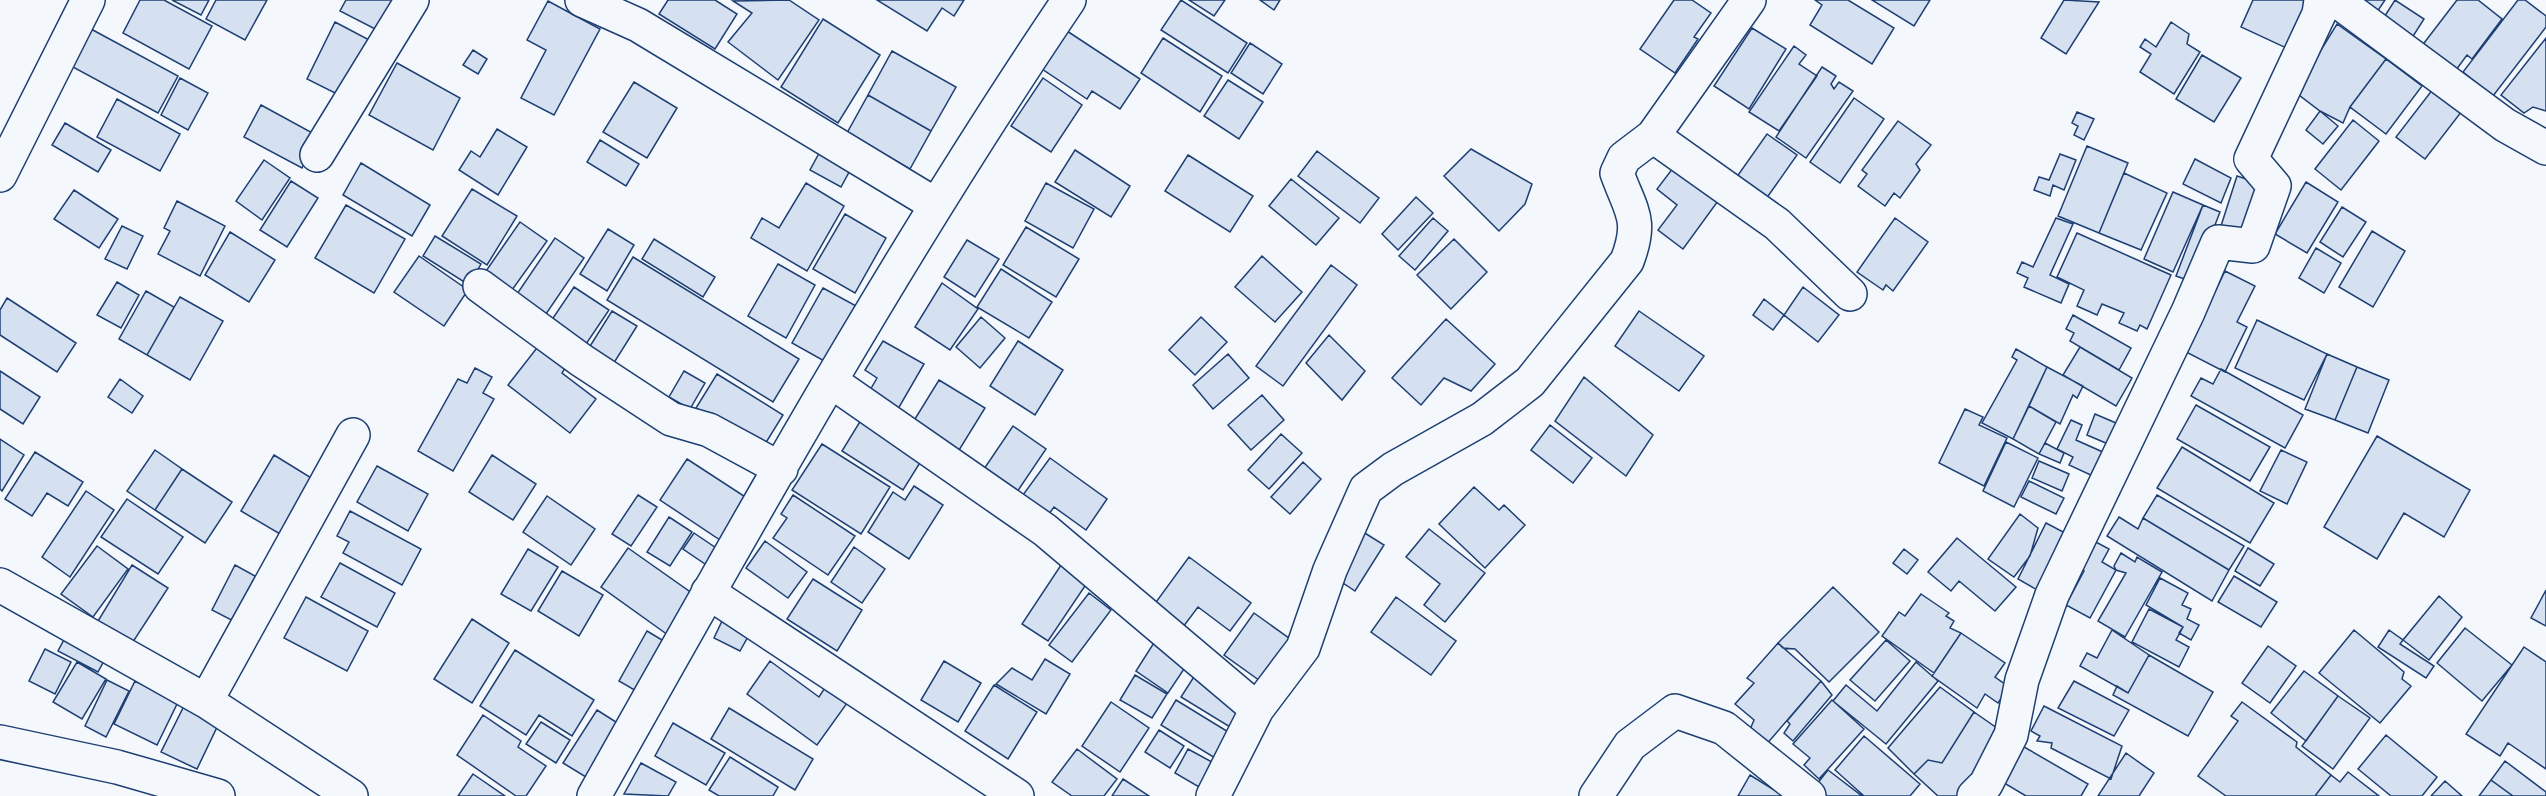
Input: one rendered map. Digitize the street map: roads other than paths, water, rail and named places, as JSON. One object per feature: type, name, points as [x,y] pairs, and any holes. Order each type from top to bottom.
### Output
[{"type":"street","points":[[0,175],[88,0]]},
{"type":"street","points":[[316,156],[412,0]]},
{"type":"street","points":[[582,0],[638,25],[936,205]]},
{"type":"street","points":[[594,796],[708,592],[936,205],[1068,0]]},
{"type":"street","points":[[1213,796],[1257,709],[1303,648],[1330,570],[1366,489],[1393,469],[1482,419],[1530,382],[1627,261],[1635,240],[1636,216],[1617,173],[1624,158],[1653,136],[1749,0]]},
{"type":"street","points":[[1988,792],[2011,735],[2022,680],[2052,595],[2188,312],[2218,242],[2253,246],[2274,186],[2251,159],[2319,14],[2321,0]]},
{"type":"street","points":[[2336,0],[2505,125],[2546,148]]},
{"type":"street","points":[[1653,136],[1777,224],[1850,294]]},
{"type":"street","points":[[480,286],[581,360],[671,420],[709,429],[781,469]]},
{"type":"street","points":[[831,382],[1046,530],[1257,709]]},
{"type":"street","points":[[206,701],[352,435]]},
{"type":"street","points":[[0,585],[206,701],[351,796]]},
{"type":"street","points":[[708,592],[1017,796]]},
{"type":"street","points":[[1596,796],[1630,745],[1675,711],[1696,716],[1724,728],[1809,796]]},
{"type":"street","points":[[0,742],[117,767],[218,796]]}]
